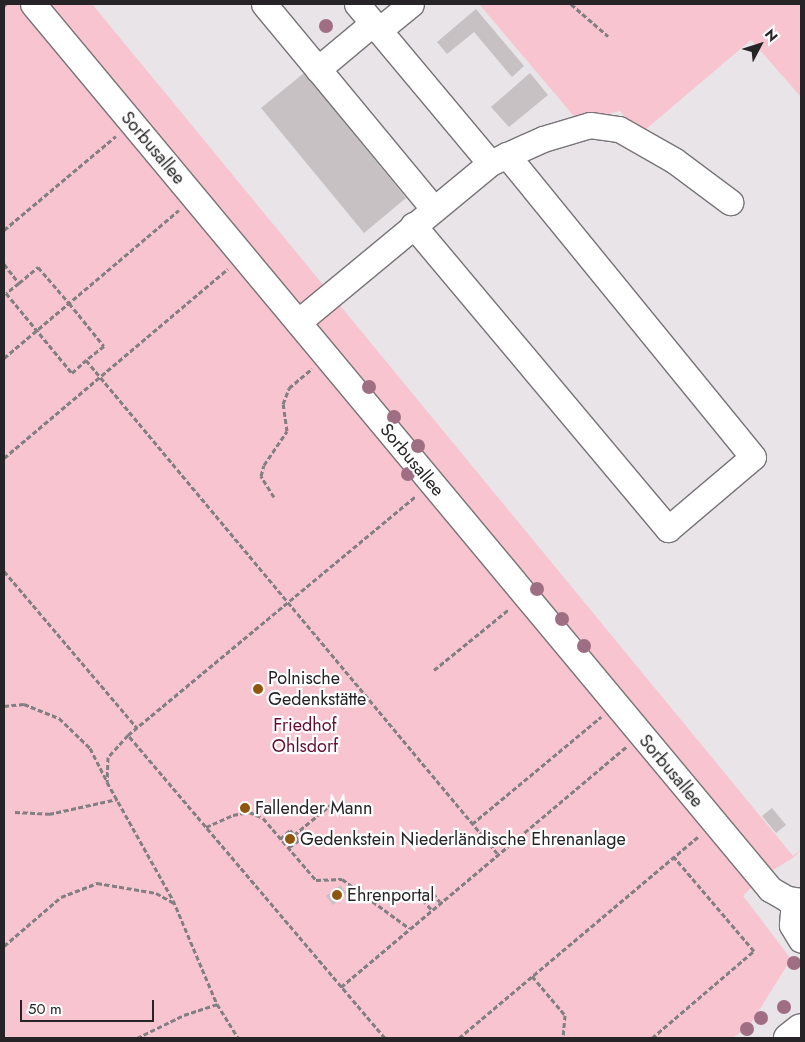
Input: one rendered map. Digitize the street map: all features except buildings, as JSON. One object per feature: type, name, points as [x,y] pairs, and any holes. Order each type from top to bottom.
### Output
[{"type":"main road","points":[[788,1038],[801,1028]]},
{"type":"street","name":"Sorbusallee","points":[[33,4],[770,889],[797,901]]},
{"type":"street","points":[[264,4],[433,208]]},
{"type":"street","points":[[357,4],[498,159],[753,457],[668,529],[413,225]]},
{"type":"street","points":[[318,69],[376,26],[411,4]]},
{"type":"street","points":[[298,322],[433,208],[498,159],[590,125],[619,129],[675,161],[730,202]]},
{"type":"street","points":[[797,901],[792,925],[801,940]]},
{"type":"path","points":[[571,4],[608,36]]},
{"type":"path","points":[[4,230],[132,123]]},
{"type":"path","points":[[4,358],[180,209]]},
{"type":"path","points":[[4,264],[19,283]]},
{"type":"path","points":[[38,267],[104,346],[72,372],[6,293],[19,283],[38,267]]},
{"type":"path","points":[[4,458],[229,268]]},
{"type":"path","points":[[86,360],[497,853]]},
{"type":"path","points":[[274,497],[264,485],[262,471],[286,431],[283,404],[289,388],[312,368]]},
{"type":"path","points":[[107,782],[108,757],[128,735],[289,604],[432,483]]},
{"type":"path","points":[[4,571],[137,728]]},
{"type":"path","points":[[434,670],[511,607]]},
{"type":"path","points":[[4,706],[24,704],[59,718],[90,748],[175,904],[217,1004],[238,1038]]},
{"type":"path","points":[[472,824],[603,716]]},
{"type":"path","points":[[128,735],[385,1038]]},
{"type":"path","points":[[341,987],[497,853],[628,746]]},
{"type":"path","points":[[15,812],[49,814],[117,799]]},
{"type":"path","points":[[294,835],[334,802]]},
{"type":"path","points":[[206,827],[233,815],[249,812],[263,818],[316,880],[342,880],[409,928]]},
{"type":"path","points":[[280,838],[290,830],[298,840],[288,848]]},
{"type":"path","points":[[459,1038],[700,835]]},
{"type":"path","points":[[652,1038],[754,951],[674,857]]},
{"type":"path","points":[[4,946],[61,897],[97,883],[156,893],[175,904]]},
{"type":"path","points":[[431,909],[423,900],[433,892],[440,902]]},
{"type":"path","points":[[532,976],[564,1015],[564,1038]]},
{"type":"path","points":[[137,1038],[184,1015],[217,1004]]},
{"type":"green space","name":"Friedhof Ohlsdorf","points":[[4,4],[92,4],[793,856],[801,850],[794,857],[761,878],[743,896],[791,959],[748,1028],[732,1038],[4,1038]]},
{"type":"green space","points":[[479,4],[801,4],[801,97],[751,40],[639,135],[620,111],[578,121]]},
{"type":"place","name":"Polnische Gedenkstätte","points":[[258,689]]},
{"type":"place","name":"Fallender Mann","points":[[245,808]]},
{"type":"place","name":"Gedenkstein Niederländische Ehrenanlage","points":[[290,839]]},
{"type":"place","name":"Ehrenportal","points":[[337,895]]}]
